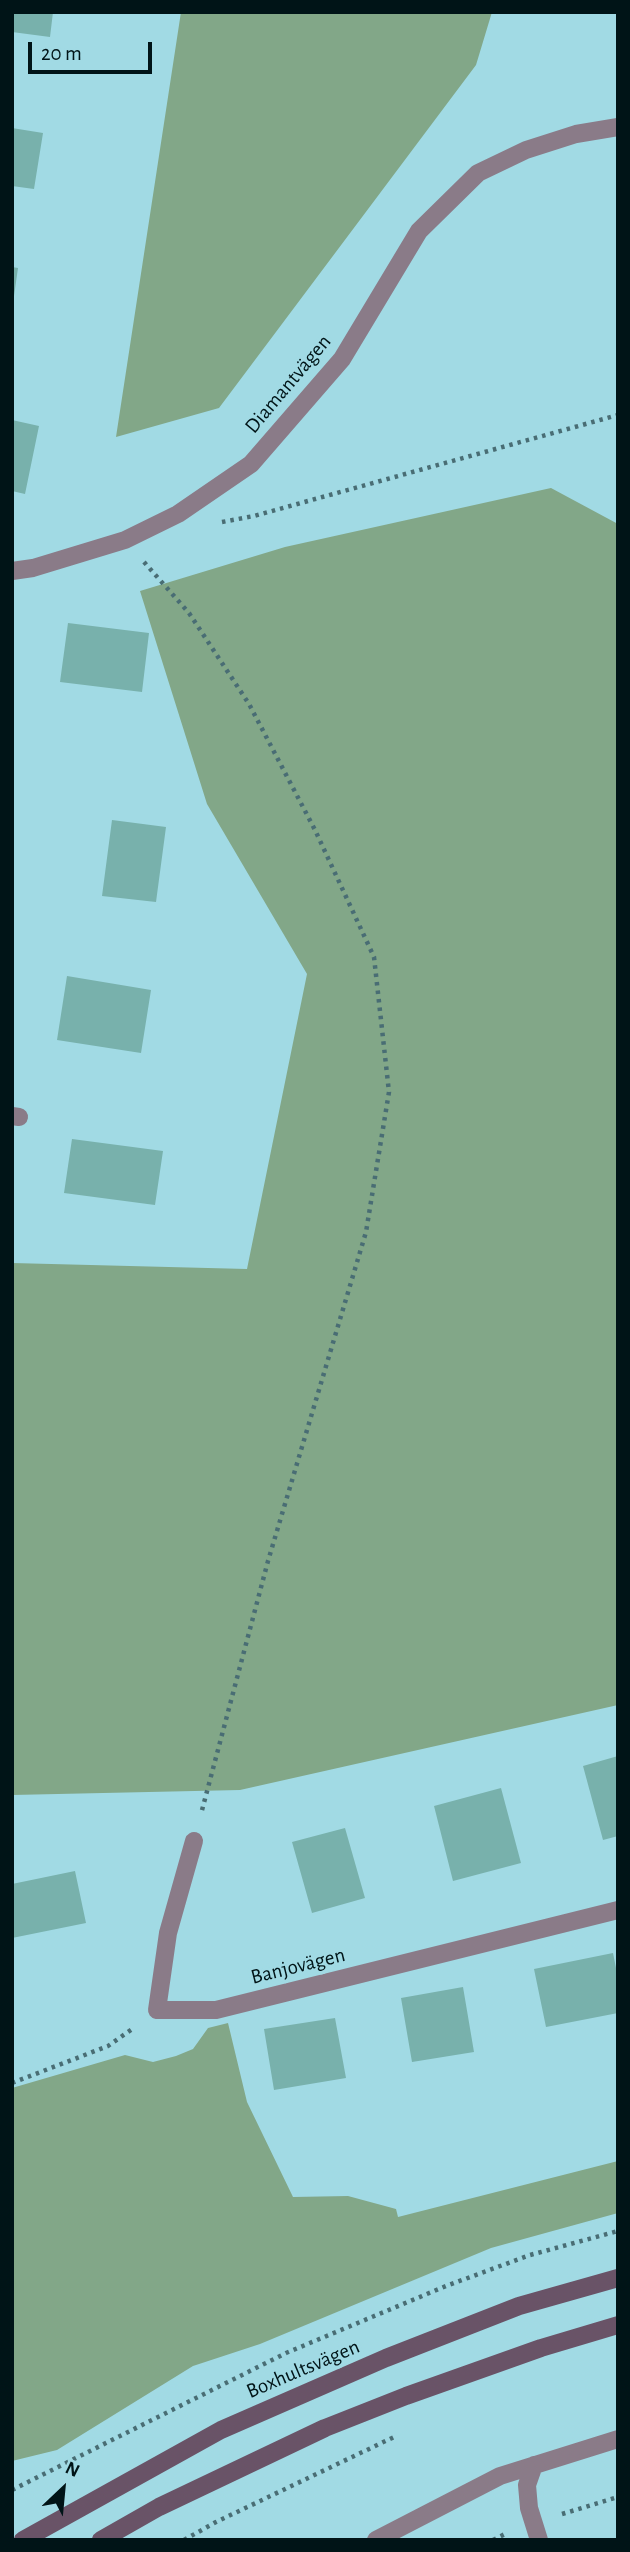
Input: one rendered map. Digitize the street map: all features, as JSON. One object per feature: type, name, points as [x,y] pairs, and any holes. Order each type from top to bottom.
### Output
[{"type":"street","name":"Diamantvägen","points":[[12,571],[33,568],[125,540],[178,514],[251,464],[342,359],[419,231],[478,173],[526,150],[576,134],[618,127]]},
{"type":"street","points":[[157,2010],[168,1933],[194,1841]]},
{"type":"street","name":"Banjovägen","points":[[157,2010],[216,2010],[618,1910]]},
{"type":"street","name":"Boxhultsvägen","points":[[23,2540],[75,2509],[234,2424],[386,2358],[519,2306],[618,2278]]},
{"type":"street","points":[[101,2540],[159,2507],[326,2428],[541,2348],[618,2325]]},
{"type":"street","points":[[376,2540],[500,2476],[618,2439]]},
{"type":"street","points":[[534,2465],[527,2486],[529,2508],[539,2540]]},
{"type":"path","points":[[215,523],[254,516],[618,415]]},
{"type":"path","points":[[125,540],[189,613],[249,704],[315,830],[374,957],[389,1091],[366,1232],[268,1561],[194,1841]]},
{"type":"path","points":[[12,2083],[108,2046],[157,2010]]},
{"type":"path","points":[[12,2490],[286,2353],[446,2286],[530,2255],[618,2231]]},
{"type":"path","points":[[184,2540],[404,2432]]},
{"type":"green space","points":[[181,12],[492,12],[476,65],[219,408],[116,437]]},
{"type":"green space","points":[[551,488],[618,524],[618,1705],[240,1790],[12,1795],[12,1263],[247,1269],[307,974],[207,804],[140,591],[285,547]]},
{"type":"green space","points":[[228,2023],[247,2102],[293,2197],[348,2196],[396,2209],[398,2217],[618,2161],[618,2213],[491,2248],[260,2344],[193,2366],[57,2450],[12,2461],[12,2088],[125,2055],[153,2062],[176,2056],[193,2049],[208,2028]]},
{"type":"building","points":[[12,12],[53,12],[50,37],[12,32]]},
{"type":"building","points":[[12,128],[43,133],[34,189],[12,186]]},
{"type":"building","points":[[12,267],[18,268],[14,296],[12,296]]},
{"type":"building","points":[[12,420],[39,426],[25,494],[12,491]]},
{"type":"building","points":[[68,623],[149,633],[142,692],[60,682]]},
{"type":"building","points":[[112,820],[166,827],[156,902],[102,896]]},
{"type":"building","points":[[67,976],[151,990],[141,1053],[57,1040]]},
{"type":"building","points":[[72,1139],[163,1151],[155,1205],[64,1193]]},
{"type":"building","points":[[618,1756],[618,1836],[603,1840],[583,1766]]},
{"type":"building","points":[[501,1788],[521,1863],[453,1881],[434,1806]]},
{"type":"building","points":[[345,1828],[365,1898],[312,1913],[292,1842]]},
{"type":"building","points":[[75,1871],[86,1923],[12,1938],[12,1884]]},
{"type":"building","points":[[613,1953],[618,1978],[618,2013],[546,2027],[534,1969]]},
{"type":"building","points":[[463,1987],[474,2052],[412,2062],[401,1998]]},
{"type":"building","points":[[335,2018],[346,2078],[274,2090],[264,2029]]}]
